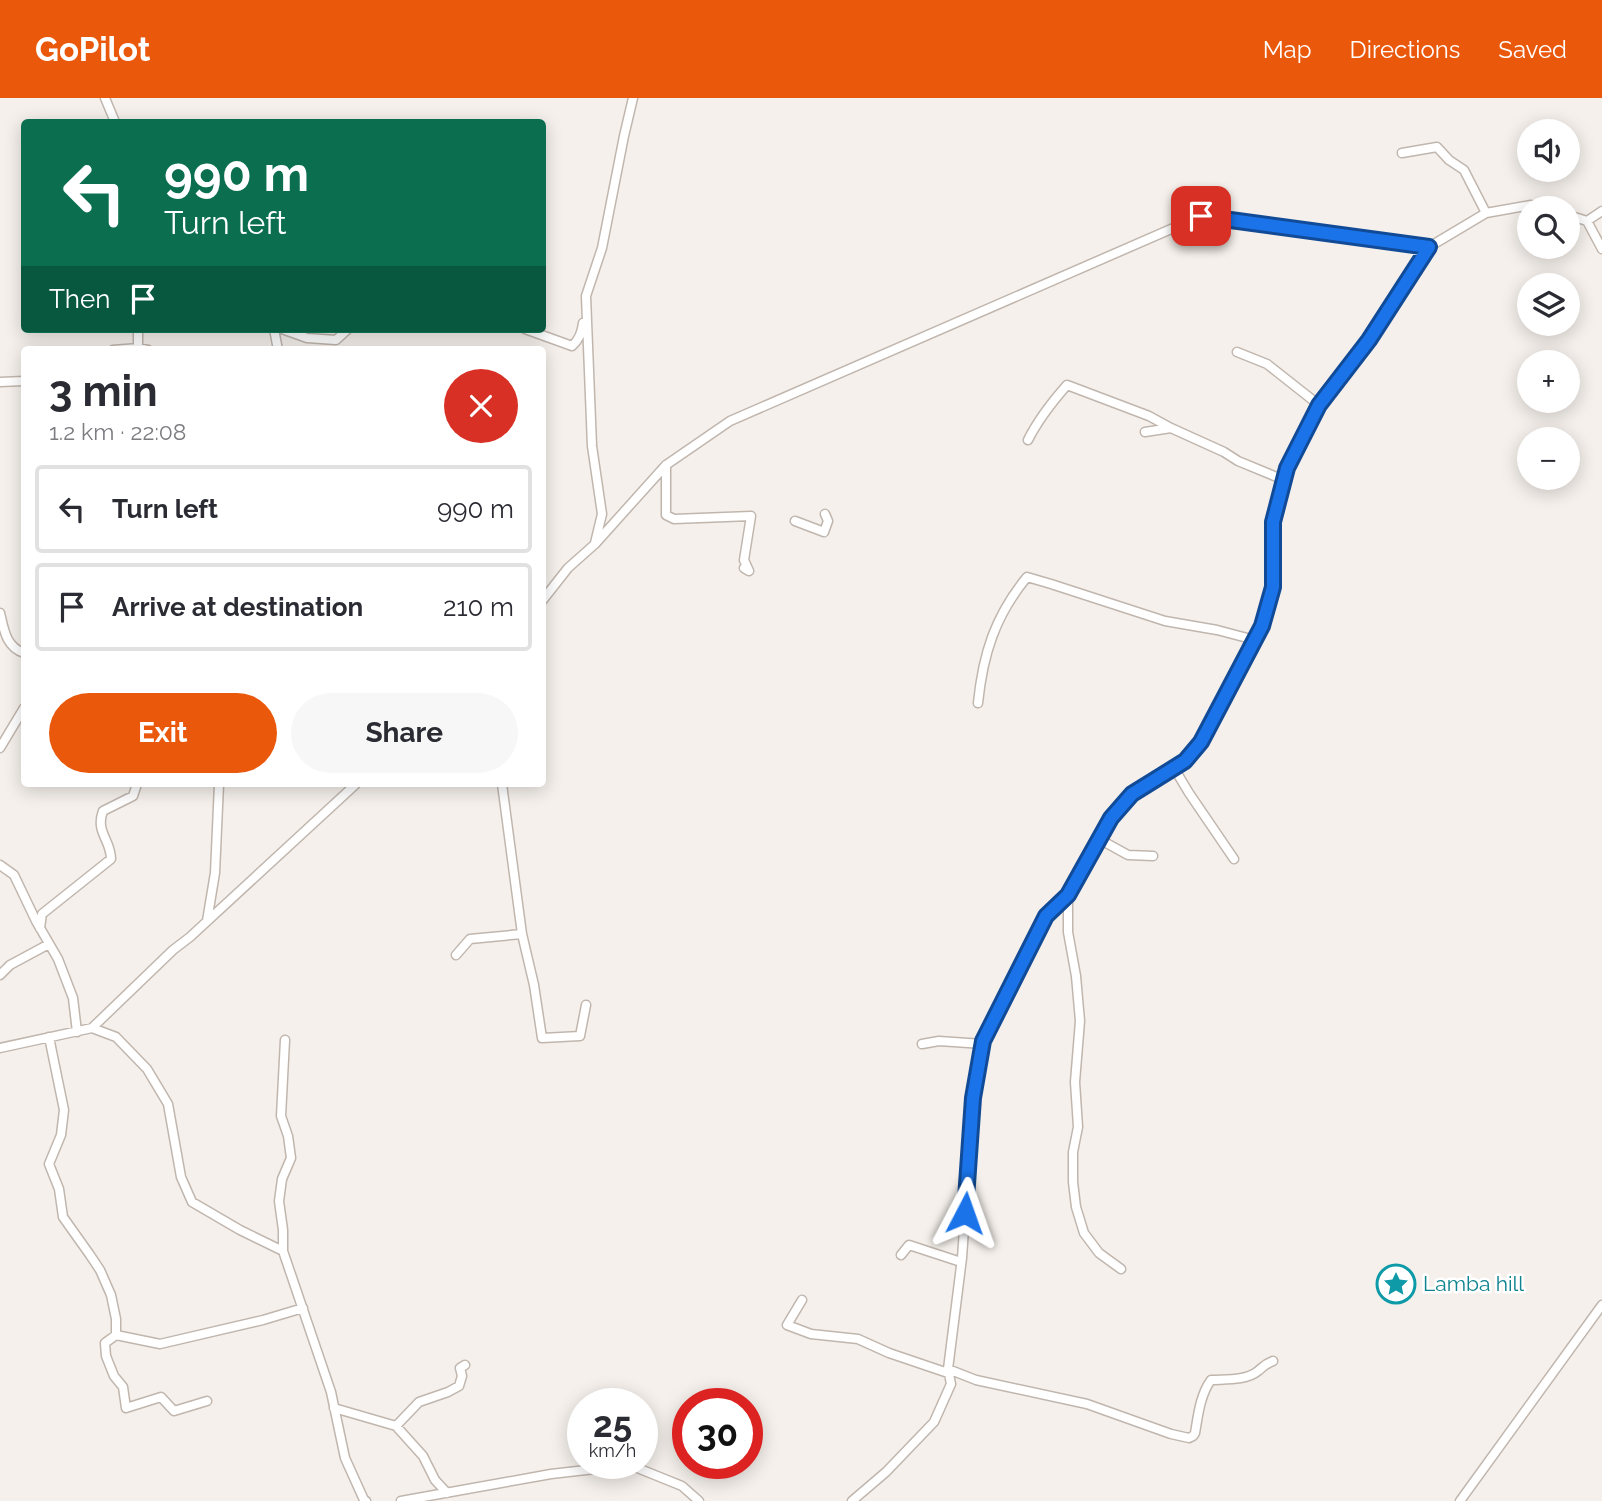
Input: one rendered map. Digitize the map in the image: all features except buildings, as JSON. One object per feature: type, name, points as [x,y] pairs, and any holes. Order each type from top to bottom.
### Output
[{"type":"street","points":[[105,98],[114,119]]},
{"type":"street","points":[[536,333],[572,346],[577,342],[582,329],[586,296],[602,248],[633,98]]},
{"type":"street","points":[[1402,153],[1437,147],[1449,160],[1464,170],[1486,213]]},
{"type":"street","points":[[852,1501],[886,1472],[934,1422],[951,1384],[948,1371],[961,1262],[973,1098],[982,1044],[1046,916],[1068,895],[1111,818],[1132,794],[1185,761],[1201,742],[1262,626],[1273,587],[1273,522],[1287,468],[1319,405],[1369,340],[1429,247],[1486,213],[1517,207]]},
{"type":"street","points":[[1587,221],[1602,211]]},
{"type":"street","points":[[546,596],[568,568],[595,544],[666,465],[730,421],[1201,216],[1429,247]]},
{"type":"street","points":[[1580,219],[1587,221],[1602,249]]},
{"type":"street","points":[[586,296],[592,446],[601,514],[595,544]]},
{"type":"street","points":[[293,333],[307,338],[336,340],[344,333]]},
{"type":"street","points":[[1237,352],[1267,364],[1319,405]]},
{"type":"street","points":[[0,382],[21,381]]},
{"type":"street","points":[[1028,440],[1036,423],[1067,385],[1149,416],[1238,461],[1284,480]]},
{"type":"street","points":[[1145,432],[1171,428]]},
{"type":"street","points":[[666,465],[666,515],[674,519],[751,516],[744,561],[749,571],[744,568]]},
{"type":"street","points":[[795,522],[824,532],[828,521],[825,514]]},
{"type":"street","points":[[978,703],[984,663],[995,628],[1012,596],[1027,578],[1165,621],[1255,640]]},
{"type":"street","points":[[0,613],[10,645],[21,652]]},
{"type":"street","points":[[0,748],[21,713]]},
{"type":"street","points":[[1174,768],[1234,859]]},
{"type":"street","points":[[40,928],[42,914],[111,859],[111,849],[99,821],[103,811],[133,796],[136,787]]},
{"type":"street","points":[[208,921],[215,873],[219,787]]},
{"type":"street","points":[[92,1028],[173,950],[353,787]]},
{"type":"street","points":[[502,787],[522,934],[534,985],[542,1038],[580,1037],[586,1005]]},
{"type":"street","points":[[1099,839],[1128,855],[1153,856]]},
{"type":"street","points":[[0,865],[13,875],[58,959],[73,998],[77,1031]]},
{"type":"street","points":[[1068,895],[1068,932],[1080,1021],[1075,1082],[1078,1128],[1073,1152],[1076,1207],[1084,1233],[1099,1253],[1121,1269]]},
{"type":"street","points":[[456,955],[470,939],[522,934]]},
{"type":"street","points":[[0,975],[10,965],[49,944]]},
{"type":"street","points":[[0,1048],[92,1028],[116,1037],[148,1069],[169,1104],[181,1177],[192,1202],[283,1251]]},
{"type":"street","points":[[49,1037],[64,1110],[61,1135],[49,1164],[59,1189],[63,1217],[95,1262],[111,1295],[116,1335]]},
{"type":"street","points":[[285,1040],[281,1116],[288,1136],[291,1158],[282,1178],[279,1201],[283,1251],[331,1392],[345,1458],[366,1501]]},
{"type":"street","points":[[922,1044],[939,1041],[982,1044]]},
{"type":"street","points":[[901,1255],[909,1245],[961,1262]]},
{"type":"street","points":[[802,1300],[787,1325],[811,1334],[858,1339],[889,1353],[976,1380],[1087,1404],[1189,1438],[1195,1433],[1201,1402],[1211,1380],[1244,1377],[1257,1372],[1263,1364],[1273,1361]]},
{"type":"street","points":[[1460,1501],[1602,1305]]},
{"type":"street","points":[[207,1401],[174,1411],[160,1397],[126,1408],[123,1387],[114,1376],[106,1356],[105,1343],[116,1335],[160,1343],[263,1320],[303,1308]]},
{"type":"street","points":[[396,1426],[419,1402],[459,1386],[462,1376],[460,1368],[465,1365]]},
{"type":"street","points":[[334,1408],[396,1426],[423,1456],[435,1480],[447,1493]]},
{"type":"street","points":[[401,1501],[551,1474],[630,1465],[682,1486],[699,1501]]},
{"type":"place","name":"Lamba hill","points":[[1396,1284]]},
{"type":"route","points":[[965,1213],[973,1098],[983,1041],[1046,916],[1068,895],[1111,818],[1132,794],[1185,761],[1201,742],[1262,626],[1273,587],[1273,522],[1287,468],[1319,405],[1369,340],[1429,247],[1201,216]]}]
